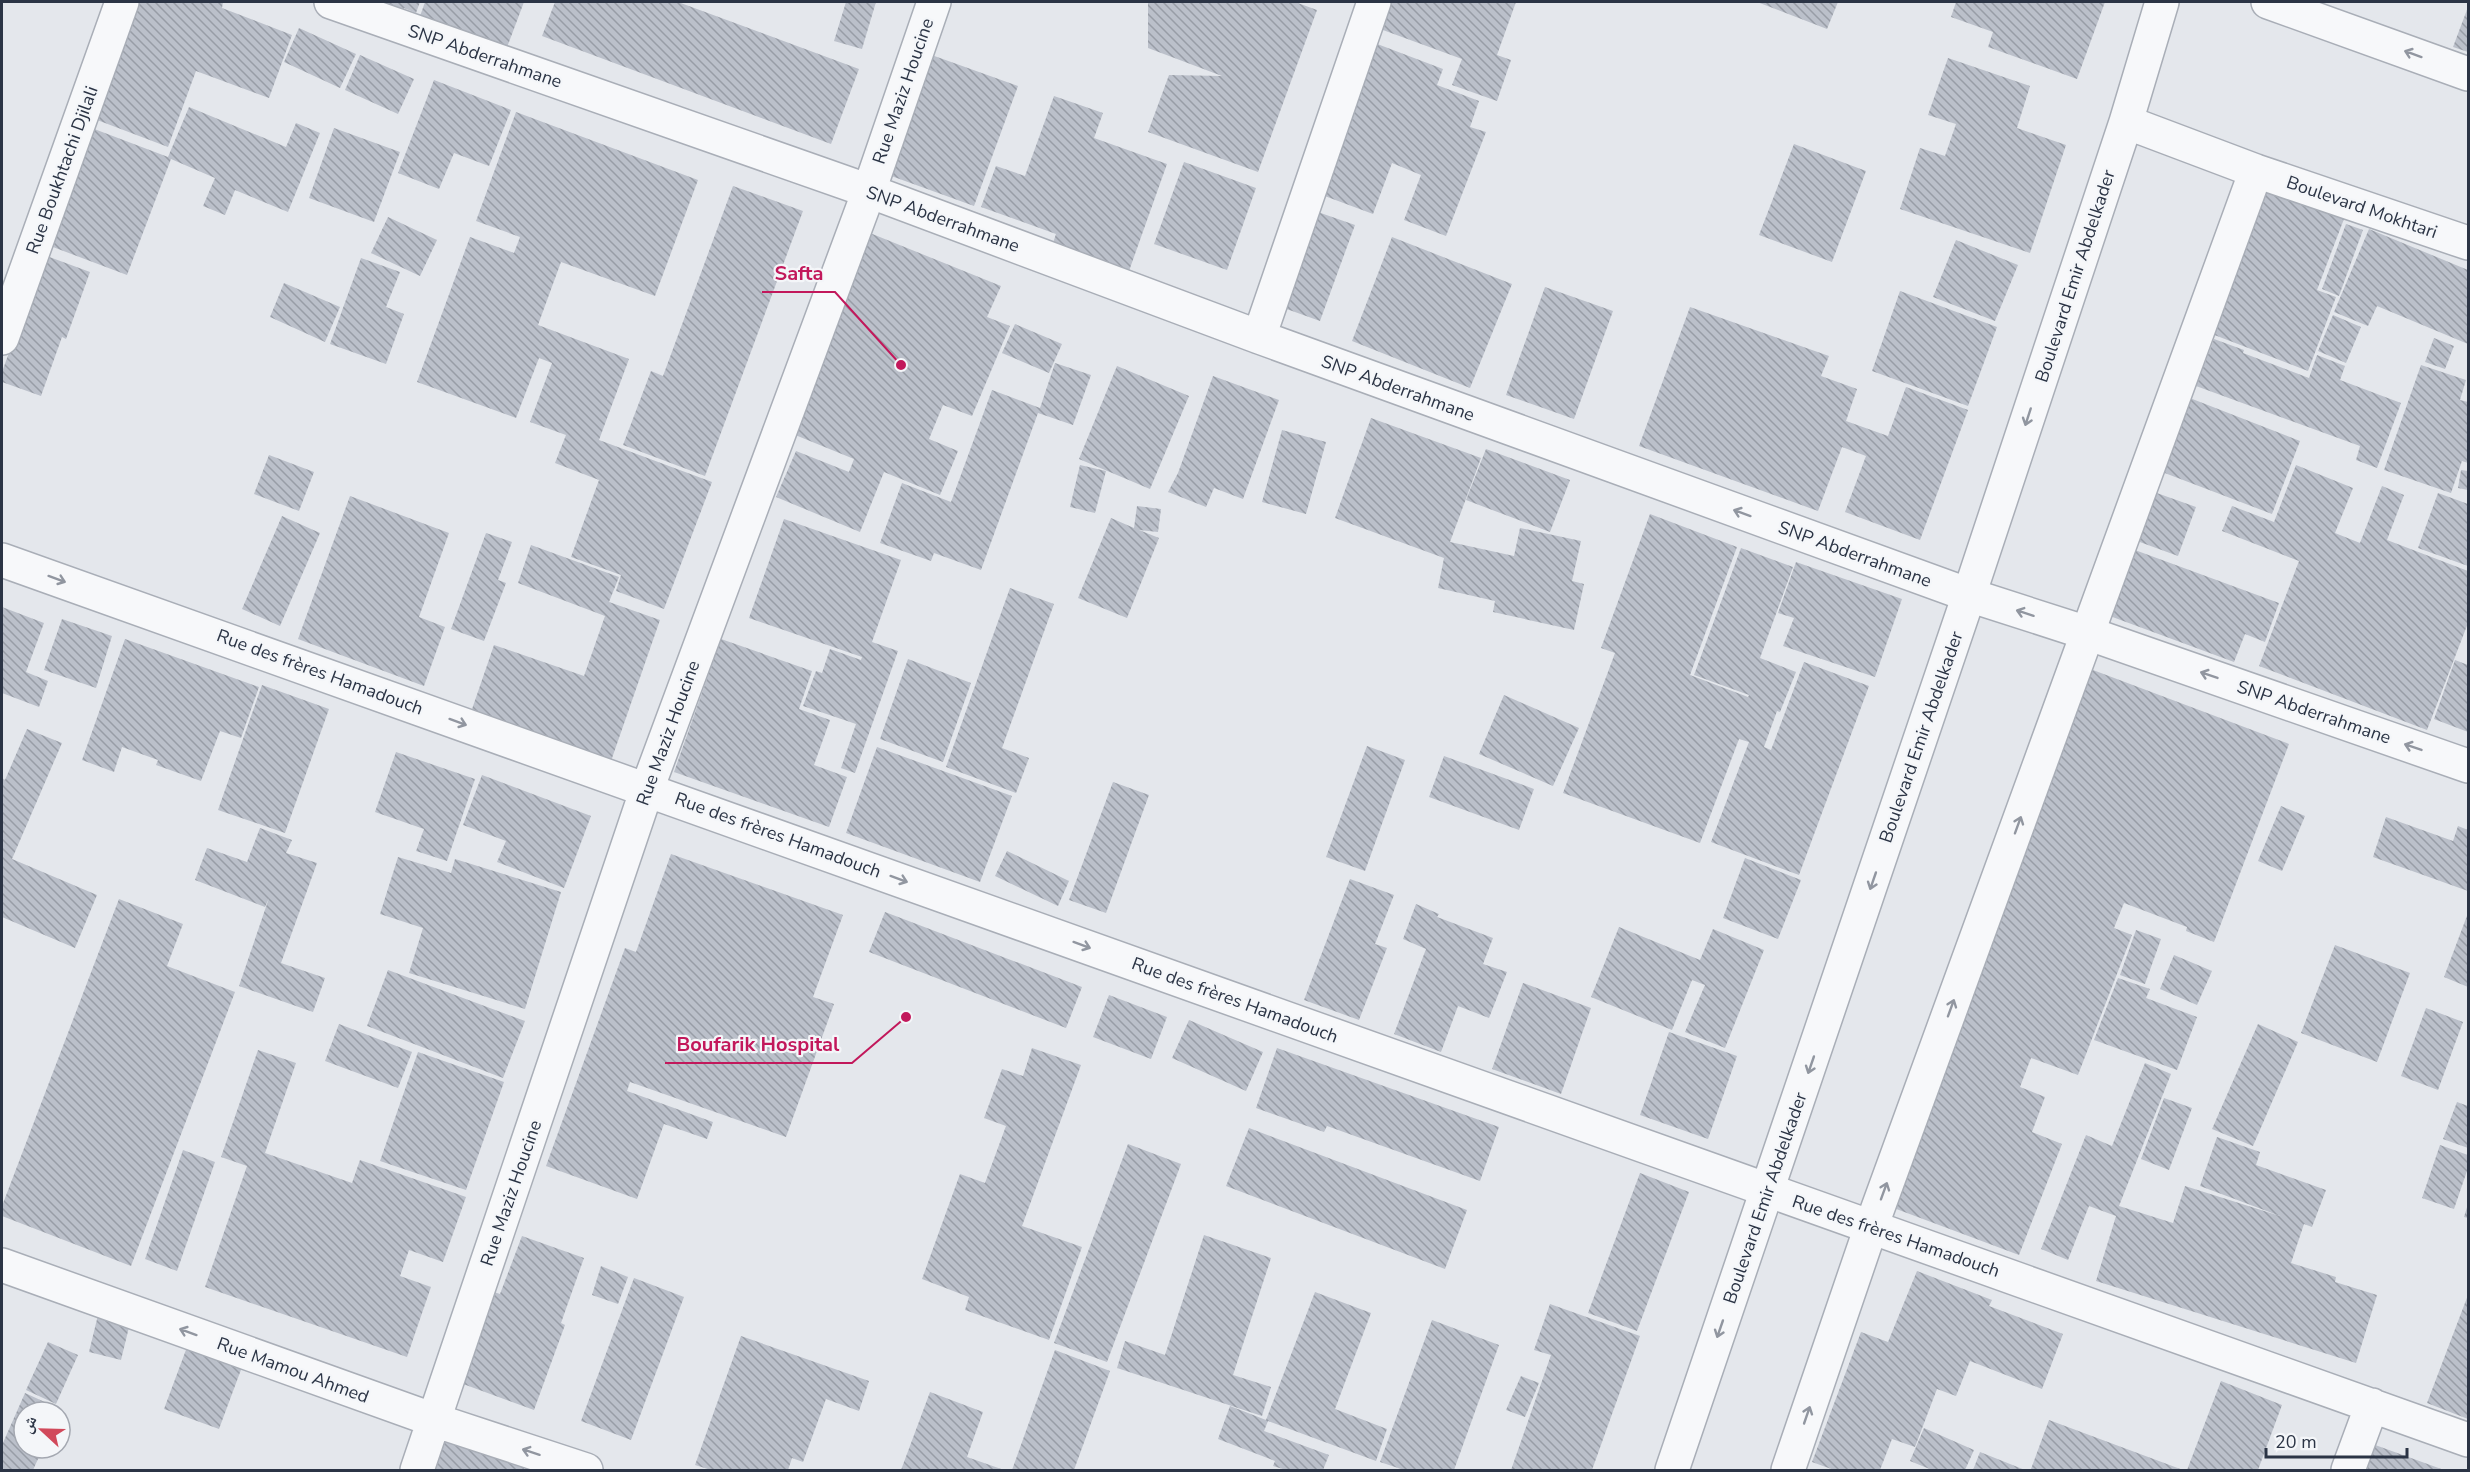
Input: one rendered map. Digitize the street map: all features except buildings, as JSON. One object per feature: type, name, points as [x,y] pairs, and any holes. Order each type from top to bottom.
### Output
[{"type":"street","name":"Rue Boukhtachi Djilali","points":[[2,338],[122,2]]},
{"type":"street","name":"SNP Abderrahmane","points":[[331,2],[869,191],[1259,337],[1969,595],[2087,633],[2469,766]]},
{"type":"street","name":"Rue Maziz Houcine","points":[[417,1470],[647,789],[869,191],[934,2]]},
{"type":"street","points":[[1259,337],[1374,2]]},
{"type":"street","name":"Boulevard Emir Abdelkader","points":[[1672,1470],[2127,122],[2162,2]]},
{"type":"street","points":[[2268,2],[2469,74]]},
{"type":"street","name":"Boulevard Mokhtari","points":[[2127,122],[2256,171],[2469,243]]},
{"type":"street","points":[[1788,1470],[1871,1227],[2256,171]]},
{"type":"street","name":"Rue des frères Hamadouch","points":[[2,560],[2469,1440]]},
{"type":"street","name":"Rue Mamou Ahmed","points":[[2,1265],[434,1420],[586,1470]]},
{"type":"street","points":[[2348,1470],[2372,1405]]},
{"type":"place","name":"Safta","points":[[901,365]]},
{"type":"place","name":"Boufarik Hospital","points":[[906,1017]]}]
